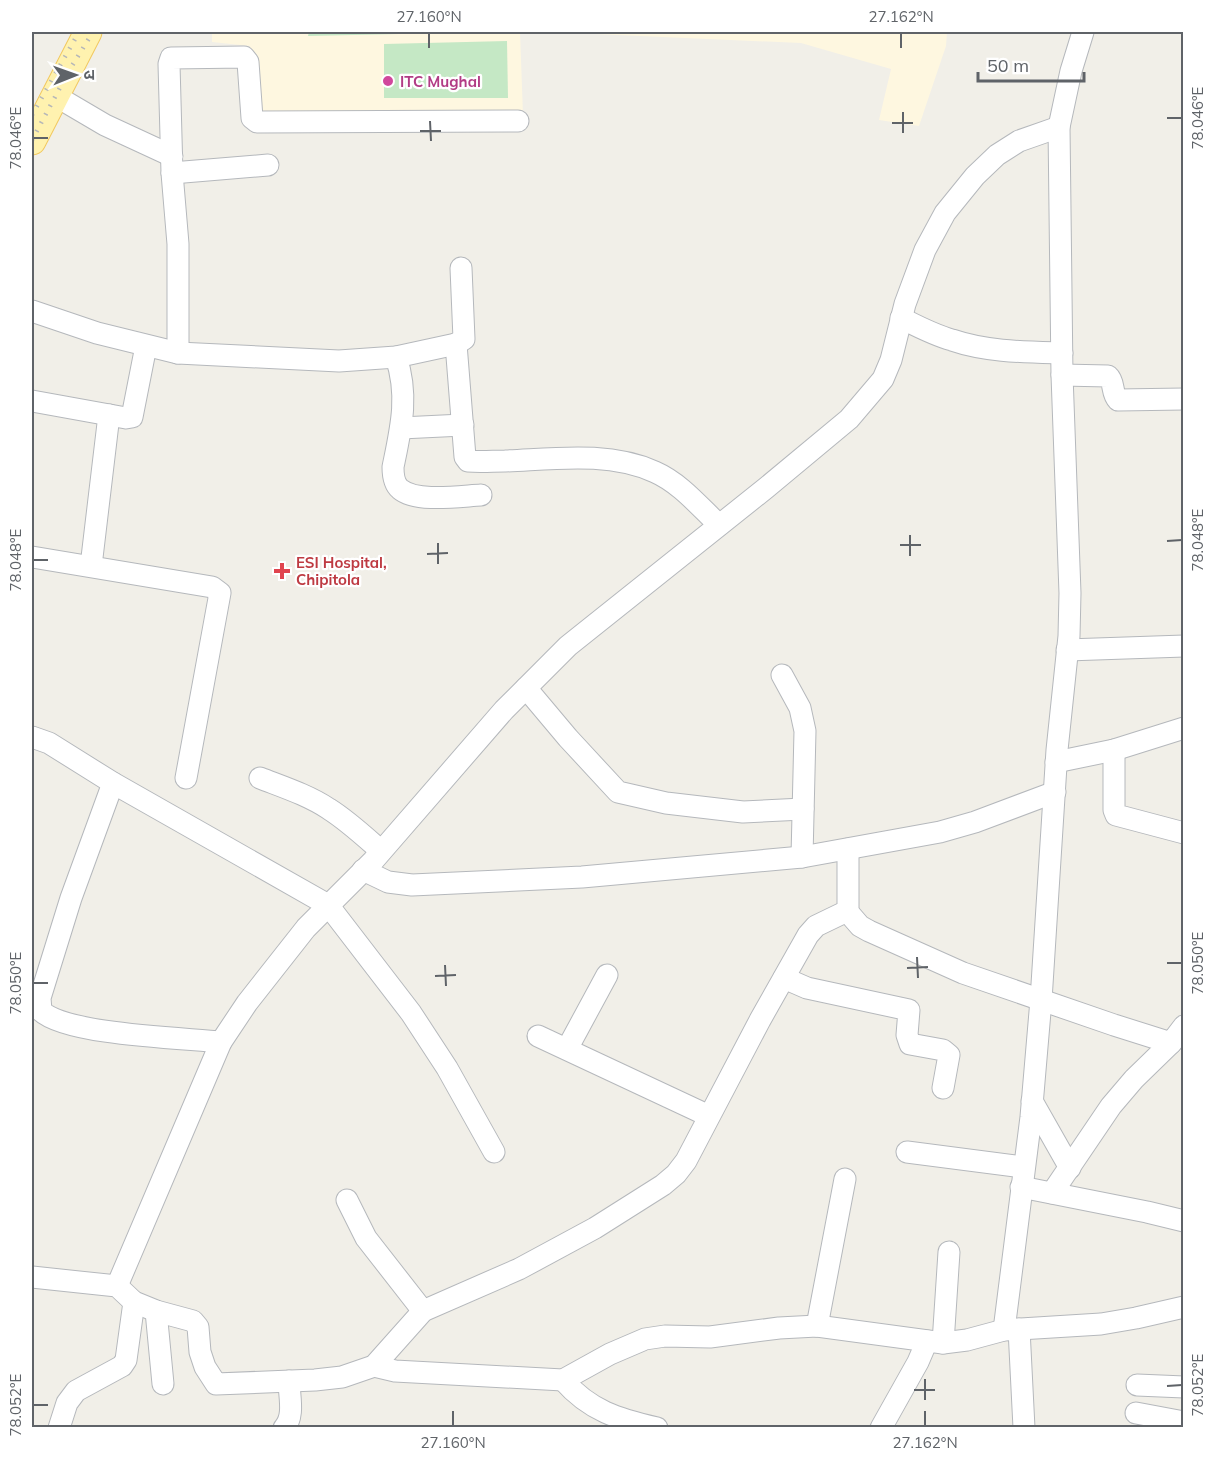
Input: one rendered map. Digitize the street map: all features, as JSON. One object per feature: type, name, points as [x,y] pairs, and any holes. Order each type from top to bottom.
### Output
[{"type":"main road","points":[[32,141],[43,98],[69,32]]},
{"type":"main road","points":[[43,98],[88,32]]},
{"type":"street","points":[[1024,1428],[1012,1329],[1022,1177],[1032,1101],[1041,1000],[1056,762],[1070,592],[1062,375],[1059,127],[1071,71],[1083,32]]},
{"type":"street","points":[[178,353],[178,244],[172,164],[169,64],[171,58],[174,56],[244,57],[248,62],[252,118],[257,122],[518,122]]},
{"type":"street","points":[[43,98],[105,125],[172,164],[268,165]]},
{"type":"street","points":[[117,1286],[221,1042],[247,1003],[306,928],[381,851],[526,688],[568,646],[766,488],[849,419],[868,399],[883,379],[891,360],[901,318],[925,250],[945,213],[975,176],[997,155],[1020,141],[1059,127]]},
{"type":"street","points":[[32,311],[146,346],[178,353],[328,361],[396,357],[456,344],[465,337],[461,268]]},
{"type":"street","points":[[901,318],[951,340],[973,346],[1062,353]]},
{"type":"street","points":[[456,344],[465,457],[468,461],[586,459],[636,465],[656,472],[669,480],[719,525]]},
{"type":"street","points":[[32,401],[126,418],[134,414],[146,346]]},
{"type":"street","points":[[396,357],[403,383],[404,399],[393,467],[393,478],[399,489],[422,497],[481,495]]},
{"type":"street","points":[[1062,375],[1108,376],[1112,380],[1114,395],[1118,399],[1184,399]]},
{"type":"street","points":[[91,566],[109,415]]},
{"type":"street","points":[[401,428],[463,425]]},
{"type":"street","points":[[32,557],[212,587],[219,593],[186,778]]},
{"type":"street","points":[[1067,650],[1184,646]]},
{"type":"street","points":[[782,675],[800,708],[805,731],[802,857]]},
{"type":"street","points":[[526,688],[618,792],[666,803],[743,812],[804,809]]},
{"type":"street","points":[[1056,762],[1114,750],[1184,728]]},
{"type":"street","points":[[32,737],[49,743],[113,783],[328,905],[411,1013],[447,1068],[494,1152]]},
{"type":"street","points":[[1114,750],[1114,810],[1116,815],[1184,833]]},
{"type":"street","points":[[260,778],[327,807],[346,820],[381,851]]},
{"type":"street","points":[[113,783],[71,898],[40,998],[41,1011],[66,1022],[107,1032],[221,1042]]},
{"type":"street","points":[[363,870],[388,882],[412,885],[582,877],[802,857],[898,841],[975,822],[1055,792]]},
{"type":"street","points":[[848,849],[847,911],[860,926],[963,973],[1171,1043]]},
{"type":"street","points":[[32,1277],[117,1286],[134,1302],[196,1323],[202,1359],[216,1384],[289,1382],[342,1377],[374,1366],[423,1311],[557,1250],[663,1185],[676,1174],[686,1161],[808,935],[816,926],[847,911]]},
{"type":"street","points":[[567,1048],[607,975]]},
{"type":"street","points":[[784,978],[807,988],[909,1010],[907,1035],[910,1044],[943,1050],[949,1055],[943,1088]]},
{"type":"street","points":[[1052,1193],[1111,1106],[1171,1043],[1184,1026]]},
{"type":"street","points":[[538,1036],[709,1116]]},
{"type":"street","points":[[1032,1101],[1070,1168]]},
{"type":"street","points":[[907,1152],[1022,1177],[1052,1193],[1184,1221]]},
{"type":"street","points":[[817,1326],[845,1179]]},
{"type":"street","points":[[347,1200],[366,1238],[423,1311]]},
{"type":"street","points":[[881,1428],[918,1362],[935,1342],[949,1252]]},
{"type":"street","points":[[59,1428],[67,1403],[76,1391],[118,1370],[126,1360],[134,1302]]},
{"type":"street","points":[[374,1366],[395,1371],[563,1380],[610,1354],[645,1339],[665,1336],[710,1337],[779,1328],[817,1326],[935,1342],[967,1340],[1012,1329],[1101,1324],[1184,1307]]},
{"type":"street","points":[[156,1311],[163,1384]]},
{"type":"street","points":[[563,1380],[594,1407],[631,1422],[657,1428]]},
{"type":"street","points":[[284,1428],[291,1415],[289,1382]]},
{"type":"street","points":[[1137,1385],[1184,1387]]},
{"type":"street","points":[[1136,1413],[1184,1422]]},
{"type":"shaded area","name":"ITC Mughal","points":[[212,32],[520,32],[523,115],[257,116],[250,46],[212,42]]},
{"type":"shaded area","points":[[550,32],[947,32],[946,46],[919,126],[879,120],[891,69],[801,43]]},
{"type":"green space","points":[[309,32],[490,32],[308,36]]},
{"type":"green space","points":[[507,41],[508,98],[384,98],[384,44]]},
{"type":"railway","points":[[32,115],[79,32]]},
{"type":"railway","points":[[32,140],[70,69],[93,32]]},
{"type":"place","name":"ITC Mughal","points":[[388,81]]},
{"type":"place","name":"ESI Hospital, Chipitola","points":[[282,571]]}]
